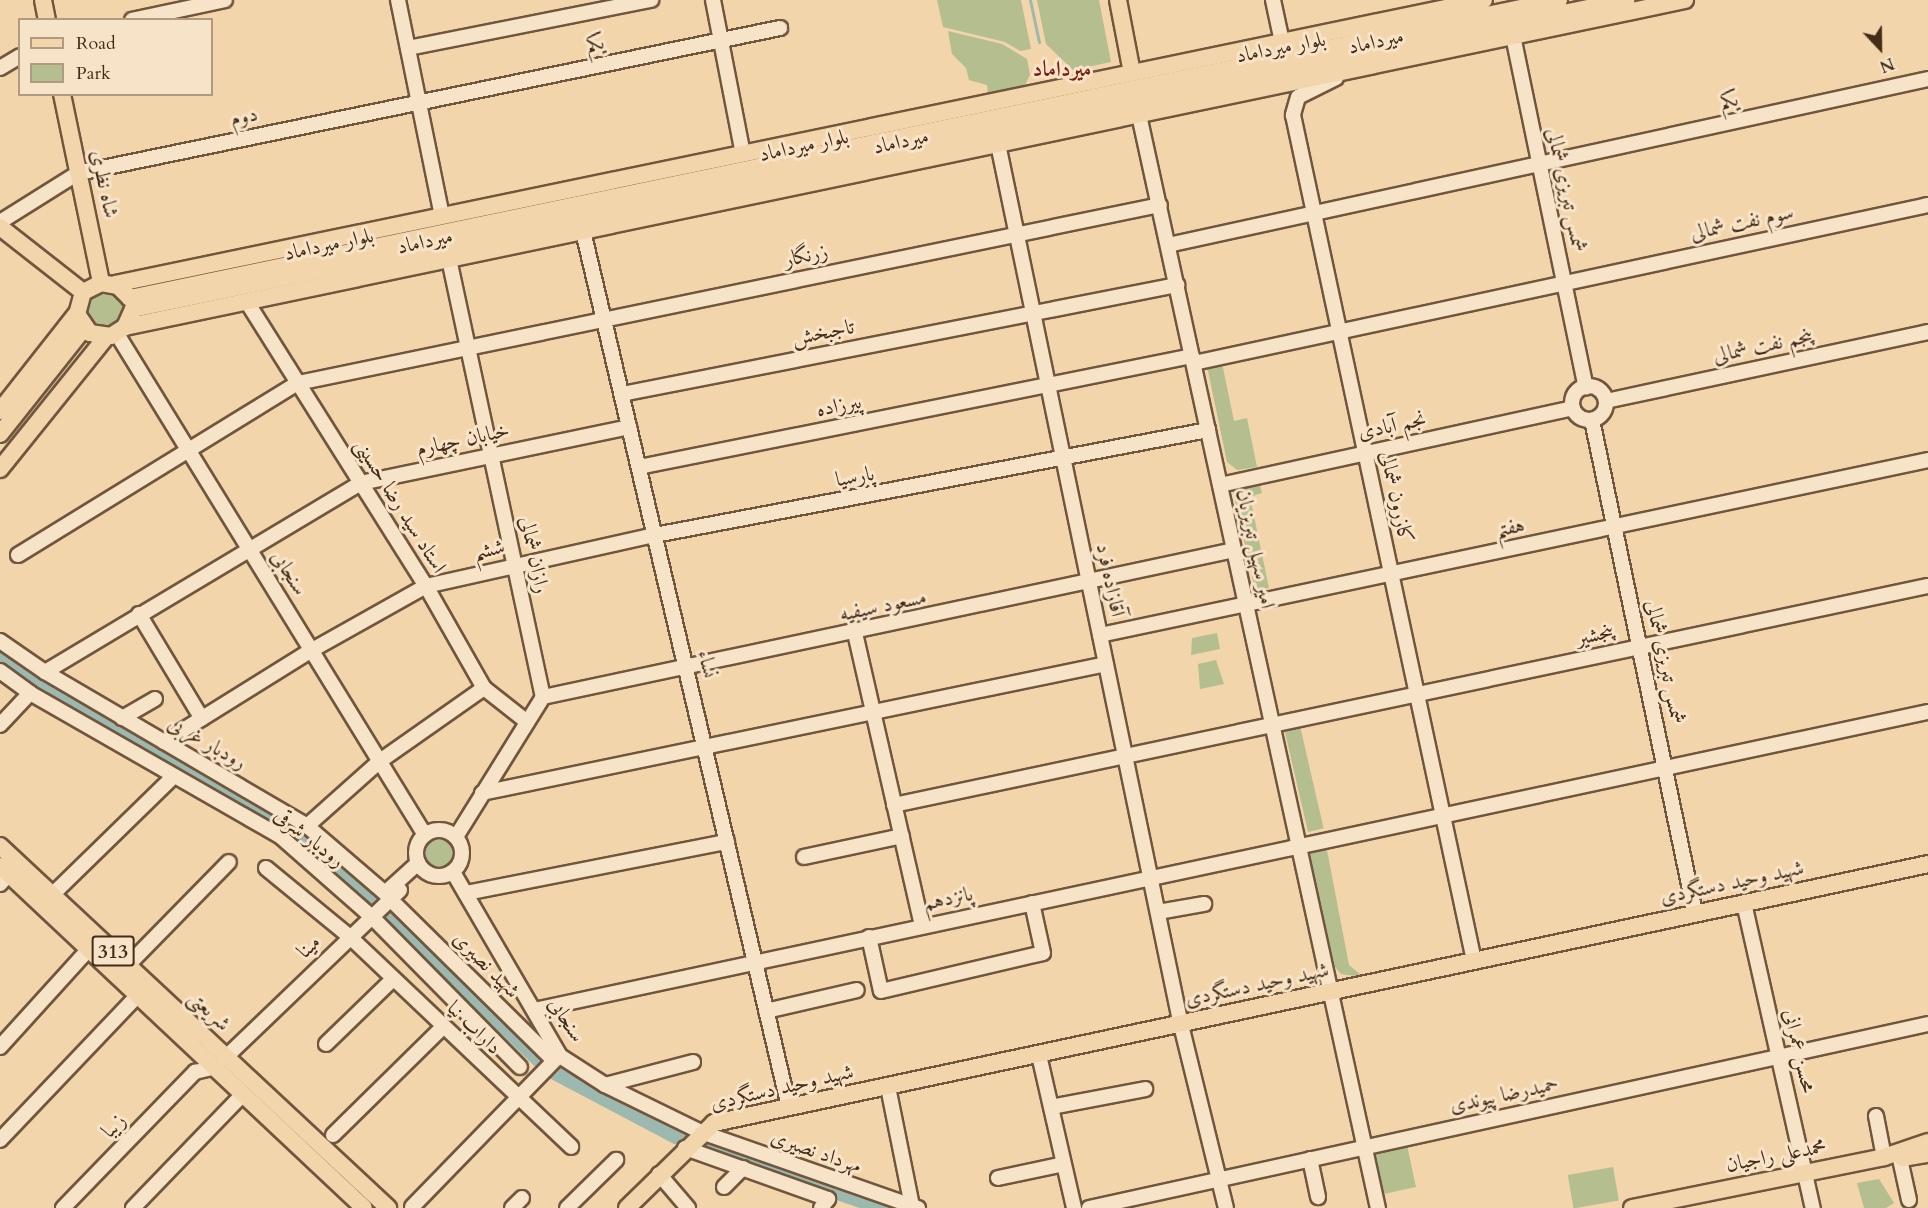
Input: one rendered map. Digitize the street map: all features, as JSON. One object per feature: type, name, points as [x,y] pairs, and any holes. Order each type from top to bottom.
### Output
[{"type":"main road","points":[[43,0],[47,18]]},
{"type":"main road","points":[[1118,0],[1132,73]]},
{"type":"main road","name":"میرداماد","points":[[83,292],[108,284],[1484,0]]},
{"type":"main road","name":"بلوار میرداماد","points":[[131,303],[1559,0]]},
{"type":"main road","name":"بلوار میرداماد","points":[[131,303],[1626,0]]},
{"type":"main road","name":"میرداماد","points":[[116,333],[247,302],[1685,0]]},
{"type":"main road","points":[[1437,52],[1476,32]]},
{"type":"main road","name":"شاه نظری","points":[[62,96],[78,173],[108,284]]},
{"type":"main road","points":[[893,150],[923,160]]},
{"type":"main road","points":[[0,227],[83,292],[81,320],[43,380],[0,434]]},
{"type":"main road","points":[[0,469],[62,391],[116,333],[131,303],[108,284]]},
{"type":"main road","points":[[81,320],[116,333]]},
{"type":"main road","points":[[0,411],[81,320]]},
{"type":"main road","points":[[43,380],[63,370],[62,391]]},
{"type":"main road","name":"شریعتی","points":[[0,846],[128,965],[221,1062],[388,1208]]},
{"type":"main road","name":"شهید وحید دستگردی","points":[[627,1208],[693,1140],[714,1123],[1928,864]]},
{"type":"main road","name":"313","points":[[3,875],[138,995],[221,1062],[243,1094],[361,1207]]},
{"type":"main road","name":"محمدعلی راجیان","points":[[1892,1158],[1928,1142]]},
{"type":"main road","name":"محمدعلی راجیان","points":[[1663,1208],[1892,1158],[1928,1154]]},
{"type":"main road","name":"محمدعلی راجیان","points":[[1632,1208],[1805,1176]]},
{"type":"street","points":[[141,18],[225,0]]},
{"type":"street","points":[[398,0],[441,216]]},
{"type":"street","points":[[408,48],[651,0]]},
{"type":"street","points":[[713,0],[743,154]]},
{"type":"street","points":[[1273,0],[1282,42]]},
{"type":"street","name":"یکم","points":[[418,102],[780,28]]},
{"type":"street","name":"شمس تبریزی شمالی","points":[[1513,36],[1586,387]]},
{"type":"street","points":[[0,68],[18,57]]},
{"type":"street","name":"کازرون شمالی","points":[[1347,71],[1294,102],[1313,213],[1474,961]]},
{"type":"street","name":"یکم","points":[[1168,245],[1928,79]]},
{"type":"street","name":"دوم","points":[[78,173],[418,102]]},
{"type":"street","name":"امیر سهیل تبریزیان","points":[[1139,115],[1329,993],[1378,1208]]},
{"type":"street","name":"آقازاده فرد","points":[[998,144],[1181,1025],[1226,1208]]},
{"type":"street","points":[[0,222],[78,173]]},
{"type":"street","name":"زرنگار","points":[[604,320],[1160,205]]},
{"type":"street","name":"سوم نفت شمالی","points":[[1338,331],[1928,205]]},
{"type":"street","name":"نساء","points":[[583,231],[789,1107]]},
{"type":"street","name":"رازان شمالی","points":[[449,260],[470,348],[543,697]]},
{"type":"street","name":"تاجبخش","points":[[621,394],[1177,285]]},
{"type":"street","name":"استاد سید رضا حسینی","points":[[247,302],[426,586],[484,688],[527,722]]},
{"type":"street","points":[[18,555],[298,383],[604,320]]},
{"type":"street","name":"پیرزاده","points":[[639,466],[1338,331]]},
{"type":"street","name":"پنجم نفت شمالی","points":[[1606,401],[1928,332]]},
{"type":"street","name":"سنجابی","points":[[116,333],[425,835]]},
{"type":"street","points":[[1586,387],[1601,391],[1606,401],[1601,416],[1592,420],[1582,419],[1573,408],[1573,397],[1586,387]]},
{"type":"street","name":"نجم آبادی","points":[[1220,486],[1573,408]]},
{"type":"street","name":"شمس تبریزی شمالی","points":[[1592,420],[1695,913]]},
{"type":"street","name":"خیابان چهارم","points":[[45,672],[361,483],[629,427]]},
{"type":"street","name":"پارسیا","points":[[655,536],[1064,460],[1208,430]]},
{"type":"street","name":"هفتم","points":[[1100,635],[1928,460]]},
{"type":"street","name":"ششم","points":[[164,742],[312,650],[426,586],[655,536]]},
{"type":"street","name":"مسعود سیفیه","points":[[543,697],[686,670],[1234,550]]},
{"type":"street","name":"پنجشیر","points":[[894,805],[1125,755],[1273,728],[1640,646],[1928,586]]},
{"type":"street","points":[[139,614],[201,719]]},
{"type":"street","points":[[855,633],[922,926]]},
{"type":"street","name":"رودبار غربی","points":[[0,641],[45,672],[307,826],[388,896]]},
{"type":"street","points":[[482,793],[1106,664]]},
{"type":"street","name":"رودبار شرقی","points":[[0,671],[30,693],[281,837],[371,916]]},
{"type":"street","points":[[307,826],[380,761],[484,688]]},
{"type":"street","points":[[0,725],[30,693]]},
{"type":"street","points":[[456,837],[438,830],[425,835],[418,845],[420,866],[433,876],[453,872],[462,859],[456,837],[543,697]]},
{"type":"street","points":[[122,718],[155,699]]},
{"type":"street","name":"پانزدهم","points":[[534,1010],[1928,712]]},
{"type":"street","points":[[52,895],[173,777]]},
{"type":"street","points":[[804,857],[902,836]]},
{"type":"street","points":[[466,893],[727,842]]},
{"type":"street","points":[[128,965],[229,862]]},
{"type":"street","name":"مینا","points":[[221,1062],[420,866]]},
{"type":"street","points":[[266,868],[350,937]]},
{"type":"street","name":"سنجابی","points":[[453,872],[534,1010],[556,1058],[605,1085],[693,1140]]},
{"type":"street","name":"شهید نصیری","points":[[388,896],[556,1058]]},
{"type":"street","points":[[869,937],[880,991],[1043,952],[1032,903]]},
{"type":"street","name":"محسن عمرانی","points":[[1744,903],[1813,1208]]},
{"type":"street","points":[[1158,912],[1204,904]]},
{"type":"street","points":[[371,916],[520,1067]]},
{"type":"street","name":"داراب نیا","points":[[350,937],[515,1097],[571,1147]]},
{"type":"street","points":[[0,1047],[89,950]]},
{"type":"street","points":[[326,1044],[393,979]]},
{"type":"street","points":[[766,1011],[857,990]]},
{"type":"street","points":[[0,1140],[138,995]]},
{"type":"street","name":"حمیدرضا پیوندی","points":[[1089,1208],[1928,1024]]},
{"type":"street","points":[[333,1135],[443,1027]]},
{"type":"street","points":[[1039,1055],[1074,1208]]},
{"type":"street","points":[[412,1208],[515,1097],[556,1058]]},
{"type":"street","name":"زیبا","points":[[63,1208],[195,1072],[221,1062]]},
{"type":"street","points":[[605,1085],[693,1062]]},
{"type":"street","points":[[888,1087],[915,1207]]},
{"type":"street","points":[[1051,1107],[1145,1089]]},
{"type":"street","points":[[133,1208],[243,1094]]},
{"type":"street","points":[[1876,1116],[1910,1200]]},
{"type":"street","points":[[693,1140],[742,1168],[824,1203]]},
{"type":"street","name":"مهرداد نصیری","points":[[693,1140],[915,1207]]},
{"type":"street","points":[[1310,1159],[1318,1197]]},
{"type":"street","points":[[567,1208],[616,1160]]},
{"type":"street","points":[[998,1178],[1064,1164]]},
{"type":"street","points":[[724,1187],[742,1168]]},
{"type":"street","points":[[659,1174],[688,1208]]},
{"type":"green space","points":[[937,0],[1021,0],[1031,49],[1020,51],[1005,42],[943,27]]},
{"type":"green space","points":[[1037,0],[1099,0],[1111,62],[1073,70],[1046,44]]},
{"type":"green space","points":[[948,31],[1002,44],[1027,59],[1030,75],[1024,87],[988,95],[987,85],[969,80],[966,68],[952,54]]},
{"type":"green space","points":[[104,289],[118,295],[124,309],[118,323],[104,329],[90,323],[84,309],[90,295]]},
{"type":"green space","points":[[1222,363],[1234,421],[1247,418],[1257,467],[1237,470],[1227,462],[1207,366]]},
{"type":"green space","points":[[1259,481],[1262,493],[1250,497],[1269,588],[1255,590],[1232,487]]},
{"type":"green space","points":[[1217,633],[1220,649],[1191,655],[1192,638]]},
{"type":"green space","points":[[1216,660],[1224,684],[1200,689],[1198,664]]},
{"type":"green space","points":[[1300,726],[1324,828],[1308,832],[1284,730]]},
{"type":"green space","points":[[439,835],[452,840],[457,853],[452,866],[439,871],[426,866],[421,853],[426,840]]},
{"type":"green space","points":[[1326,845],[1349,965],[1361,975],[1341,974],[1335,967],[1309,859],[1309,853]]},
{"type":"green space","points":[[1407,1145],[1416,1187],[1379,1195],[1370,1153]]},
{"type":"green space","points":[[1613,1167],[1619,1200],[1574,1208],[1568,1175]]},
{"type":"green space","points":[[1879,1179],[1894,1203],[1886,1208],[1864,1208],[1857,1183]]},
{"type":"waterway","points":[[1030,0],[1039,42]]},
{"type":"waterway","points":[[0,656],[35,680],[291,830],[374,899],[549,1069],[676,1136],[884,1208]]},
{"type":"district","name":"میرداماد","points":[[1062,70]]}]
